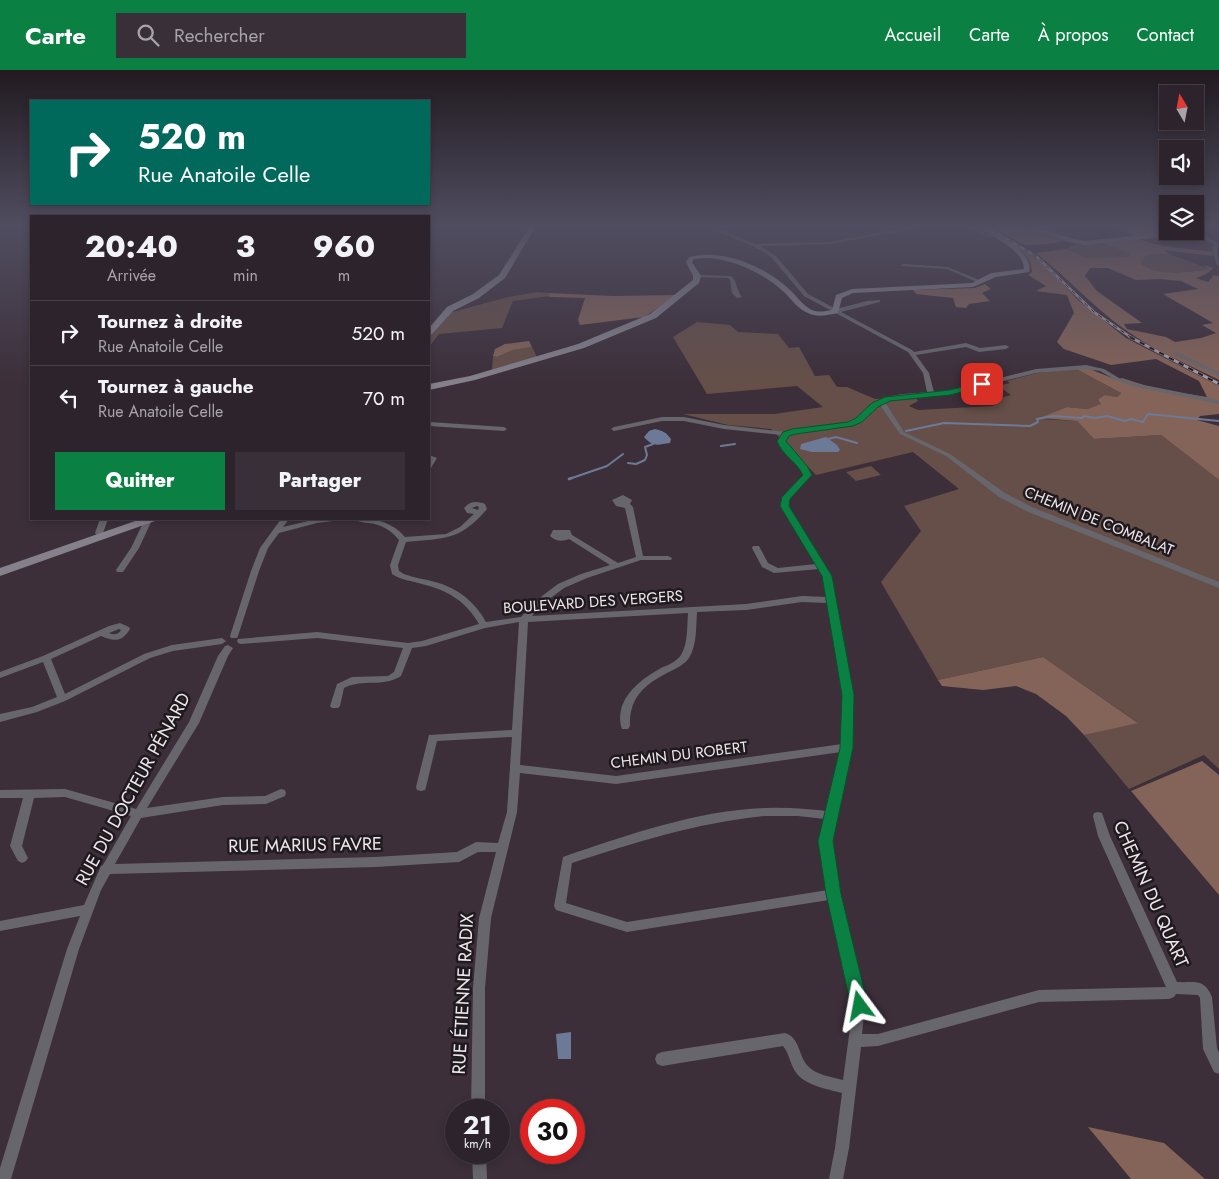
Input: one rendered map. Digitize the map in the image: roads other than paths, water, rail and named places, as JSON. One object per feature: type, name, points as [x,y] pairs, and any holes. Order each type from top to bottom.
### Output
[{"type":"main road","points":[[430,331],[450,308],[476,296],[500,278]]},
{"type":"main road","points":[[430,387],[472,378],[581,346],[653,316],[696,282],[697,278]]},
{"type":"main road","points":[[766,278],[780,285],[805,310],[824,313],[834,311],[839,297],[852,291],[966,286],[989,278]]},
{"type":"main road","points":[[0,572],[146,520]]},
{"type":"street","points":[[731,278],[735,293],[739,297]]},
{"type":"street","points":[[792,278],[806,294],[913,354],[926,373],[931,394]]},
{"type":"street","points":[[971,278],[981,282]]},
{"type":"street","points":[[834,311],[844,310],[865,302],[878,301]]},
{"type":"street","points":[[913,354],[966,346],[979,350],[1006,347]]},
{"type":"street","points":[[1177,354],[1219,374]]},
{"type":"street","points":[[614,429],[662,419],[684,418],[724,427],[786,434],[850,424],[859,420],[881,401],[897,396],[950,392],[1036,371],[1086,367],[1102,370],[1117,379],[1138,386],[1219,402]]},
{"type":"street","name":"CHEMIN DE COMBALAT","points":[[881,401],[902,433],[948,454],[1009,498],[1029,509],[1219,585]]},
{"type":"street","points":[[430,424],[504,429]]},
{"type":"street","points":[[786,434],[781,441],[783,446],[804,468],[808,475],[786,499],[785,506],[827,576],[848,695],[846,748],[826,841],[834,894],[860,1006],[842,1148],[836,1179]]},
{"type":"street","points":[[626,504],[629,507],[640,558]]},
{"type":"street","points":[[403,540],[447,536],[463,529],[479,512]]},
{"type":"street","points":[[102,536],[99,533],[99,529],[104,520]]},
{"type":"street","points":[[120,570],[135,548],[149,520]]},
{"type":"street","points":[[237,638],[255,571],[264,548],[285,520]]},
{"type":"street","points":[[276,531],[328,520]]},
{"type":"street","points":[[375,520],[389,525],[403,540]]},
{"type":"street","points":[[569,536],[616,565]]},
{"type":"street","points":[[403,540],[394,565],[395,572],[401,577],[439,585],[454,591],[465,600],[484,625]]},
{"type":"street","points":[[756,548],[765,565],[777,571],[822,566]]},
{"type":"street","points":[[524,619],[545,598],[561,586],[584,576],[640,558],[668,558]]},
{"type":"street","name":"BOULEVARD DES VERGERS","points":[[225,645],[237,638],[317,635],[408,646],[423,644],[484,625],[524,619],[746,607],[802,599],[830,600]]},
{"type":"street","points":[[625,726],[624,716],[628,701],[635,690],[647,680],[678,663],[685,656],[689,644],[693,610]]},
{"type":"street","name":"RUE ÉTIENNE RADIX","points":[[478,1099],[479,988],[485,918],[512,812],[524,619]]},
{"type":"street","points":[[0,675],[103,634]]},
{"type":"street","points":[[0,718],[34,710],[62,700],[148,656],[172,648],[225,645]]},
{"type":"street","name":"RUE DU DOCTEUR PÉNARD","points":[[4,1179],[70,957],[88,909],[105,869],[194,723],[223,656],[225,645]]},
{"type":"street","points":[[335,706],[340,686],[352,680],[390,679],[398,674],[408,646]]},
{"type":"street","points":[[46,658],[62,700]]},
{"type":"street","points":[[421,787],[433,738],[517,733]]},
{"type":"street","name":"CHEMIN DU ROBERT","points":[[514,768],[616,780],[846,748]]},
{"type":"street","points":[[0,794],[65,793],[139,814],[223,801],[266,800],[281,792]]},
{"type":"street","points":[[22,858],[16,846],[30,793]]},
{"type":"street","points":[[832,816],[805,811],[781,810],[724,817],[678,826],[576,857],[567,860],[560,906],[626,928],[834,894]]},
{"type":"street","name":"CHEMIN DU QUART","points":[[855,1041],[878,1040],[1039,996],[1169,993],[1174,988],[1104,836],[1098,816]]},
{"type":"street","name":"RUE MARIUS FAVRE","points":[[105,869],[218,864],[375,862],[459,857],[476,847],[502,848]]},
{"type":"street","points":[[0,926],[88,909]]},
{"type":"street","points":[[1174,988],[1201,989],[1206,997],[1210,1049],[1219,1067]]},
{"type":"street","points":[[662,1059],[785,1039],[792,1045],[801,1070],[808,1076],[849,1088]]},
{"type":"street","points":[[479,1164],[480,1179]]},
{"type":"water","points":[[655,429],[668,435],[671,439],[670,443],[656,444],[644,437],[649,431]]},
{"type":"water","points":[[826,437],[837,445],[840,450],[838,452],[812,452],[800,449],[801,444]]},
{"type":"water","points":[[571,1032],[571,1059],[558,1059],[556,1034]]},
{"type":"waterway","points":[[906,431],[944,423],[1030,426],[1038,422],[1037,419],[1053,416],[1082,418],[1084,416],[1095,418],[1107,416],[1125,421],[1131,419],[1143,422],[1148,414],[1219,421]]},
{"type":"waterway","points":[[828,439],[836,437],[857,443]]},
{"type":"waterway","points":[[628,463],[636,464],[645,460],[647,455],[645,447],[653,444]]},
{"type":"waterway","points":[[721,446],[735,444]]},
{"type":"waterway","points":[[572,478],[569,479],[607,466],[623,454]]},
{"type":"railway","points":[[1059,278],[1094,312],[1132,338]]},
{"type":"railway","points":[[1130,337],[1219,384]]}]
